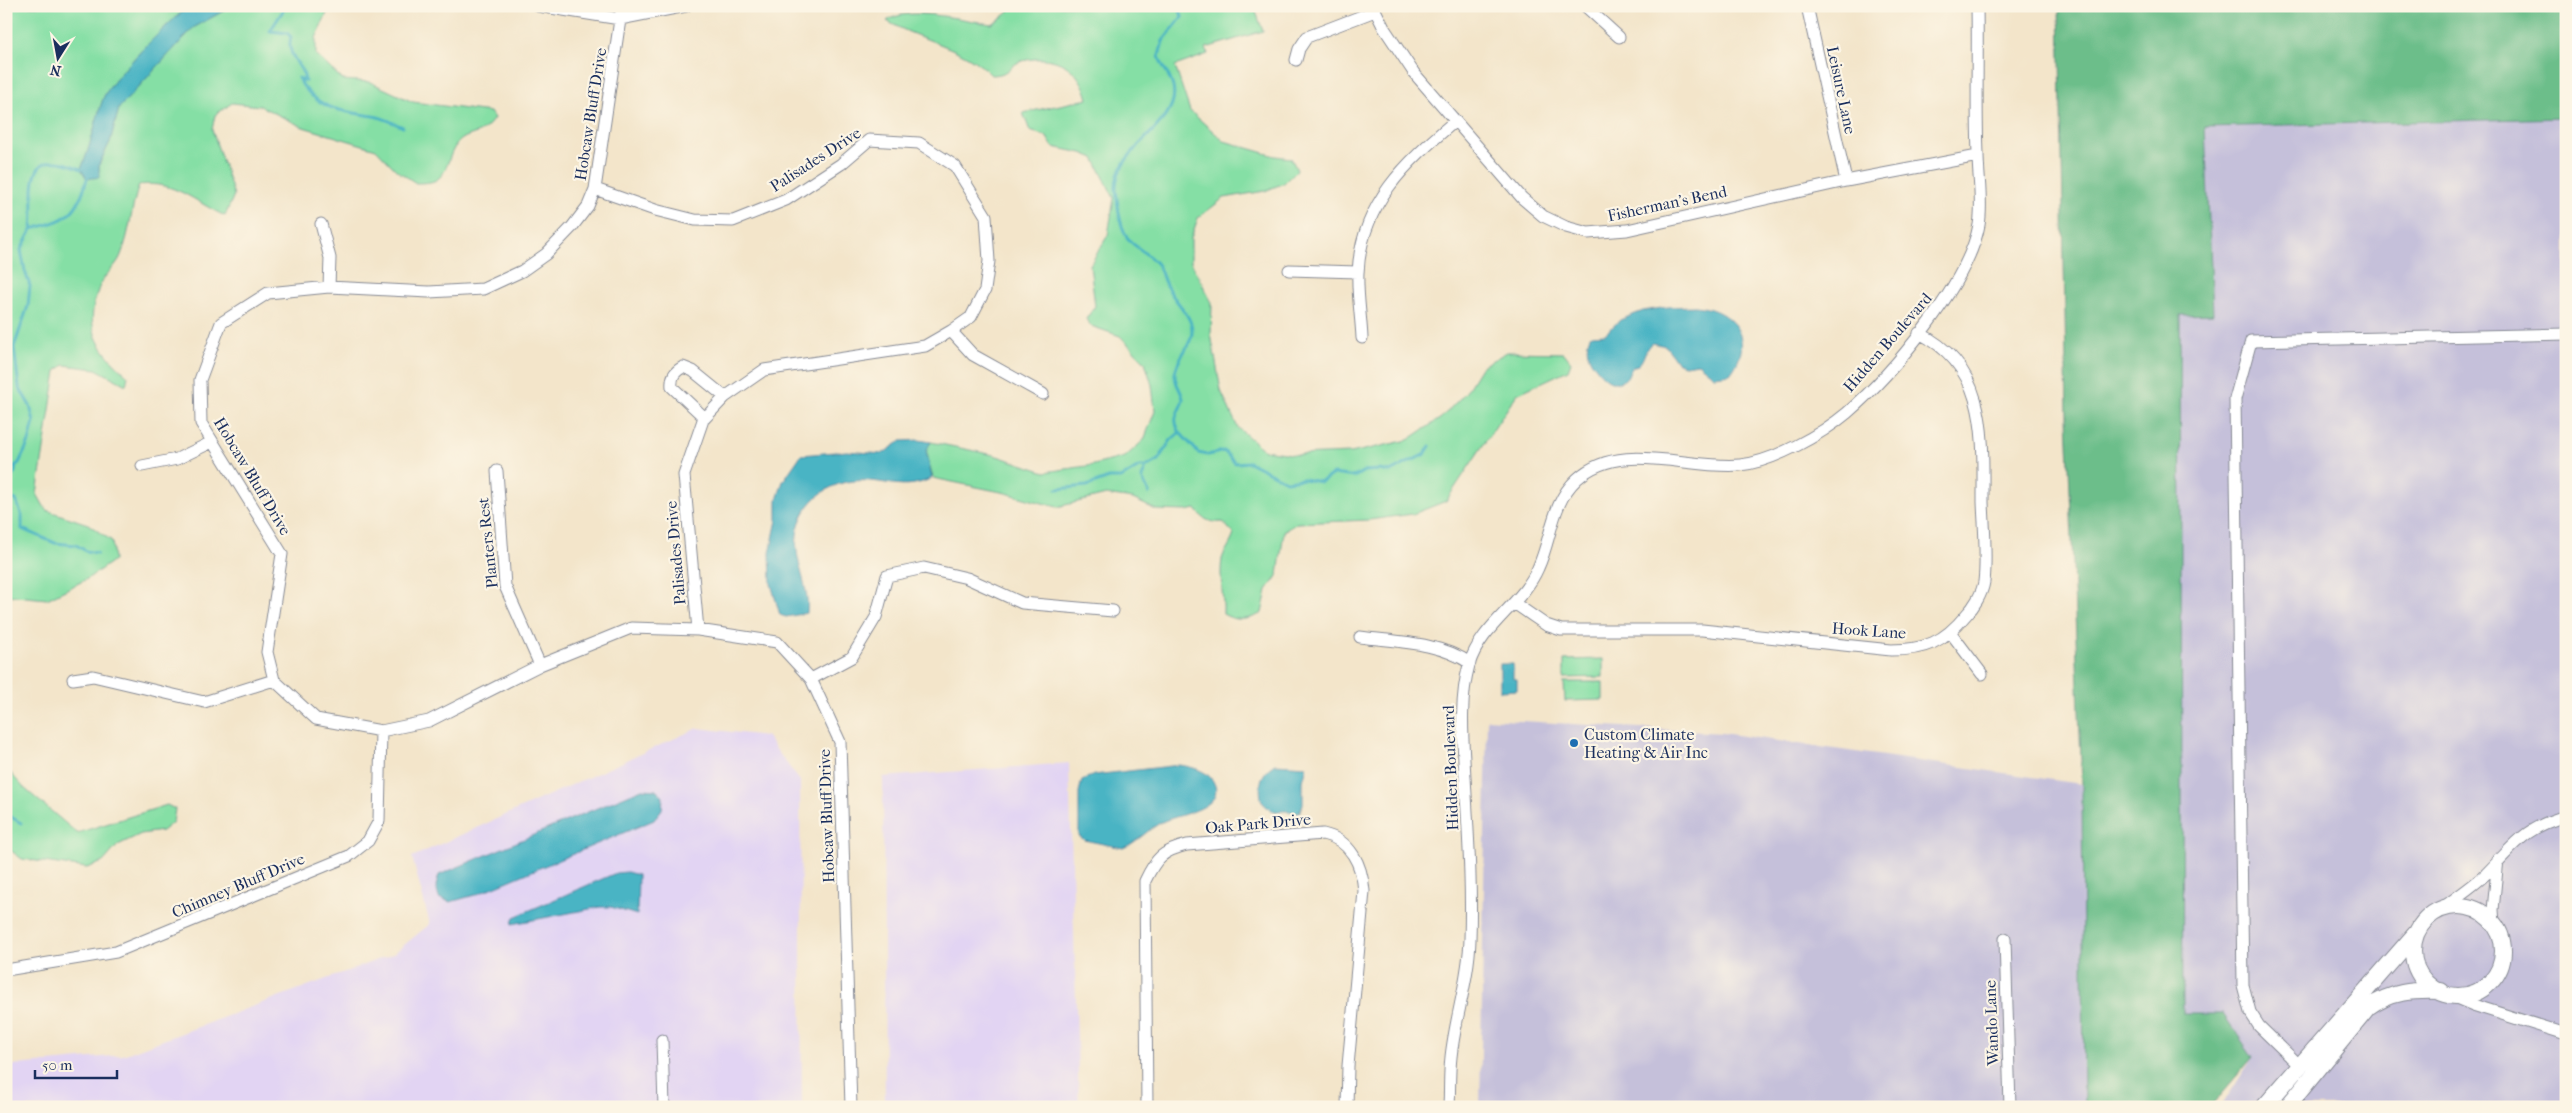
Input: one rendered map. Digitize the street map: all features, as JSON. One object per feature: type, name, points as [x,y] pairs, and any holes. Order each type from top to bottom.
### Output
[{"type":"main road","points":[[2264,1107],[2424,922],[2440,910],[2460,906],[2479,911],[2494,924],[2500,932],[2503,947],[2502,962],[2492,980],[2480,990],[2464,995],[2400,993],[2383,997],[2368,1008],[2287,1107]]},
{"type":"main road","points":[[2419,930],[2414,946],[2418,969],[2427,982],[2445,993]]},
{"type":"street","points":[[538,6],[620,19],[686,6]]},
{"type":"street","name":"Hobcaw Bluff Drive","points":[[622,6],[595,189],[588,206],[546,254],[522,271],[483,289],[429,292],[329,288],[268,293],[221,324],[200,380],[201,423],[282,554],[267,652],[274,680],[316,719],[381,731],[429,721],[540,666],[632,628],[698,630],[777,642],[811,679],[840,742],[850,1107]]},
{"type":"street","points":[[1585,6],[1619,37]]},
{"type":"street","name":"Leisure Lane","points":[[1807,6],[1846,181]]},
{"type":"street","name":"Hidden Boulevard","points":[[1449,1107],[1450,1059],[1470,945],[1471,893],[1463,732],[1464,698],[1470,663],[1489,628],[1514,603],[1536,574],[1544,554],[1557,507],[1564,493],[1585,472],[1605,463],[1633,458],[1717,466],[1743,465],[1776,455],[1846,414],[1885,374],[1945,300],[1971,250],[1979,224],[1977,6]]},
{"type":"street","points":[[1296,60],[1299,48],[1307,37],[1374,8]]},
{"type":"street","name":"Fisherman's Bend","points":[[1374,8],[1414,73],[1522,198],[1536,210],[1566,227],[1588,233],[1627,230],[1846,181],[1978,156]]},
{"type":"street","points":[[1362,338],[1358,272],[1364,239],[1379,199],[1400,170],[1455,121]]},
{"type":"street","name":"Palisades Drive","points":[[595,189],[655,210],[695,220],[733,221],[786,200],[842,164],[869,140],[919,144],[955,166],[986,216],[989,261],[985,290],[971,317],[925,346],[764,370],[725,397],[705,418],[684,476],[698,630]]},
{"type":"street","points":[[321,224],[330,258],[329,288]]},
{"type":"street","points":[[1289,270],[1358,272]]},
{"type":"street","points":[[951,331],[973,355],[1044,394]]},
{"type":"street","name":"Hook Lane","points":[[1514,603],[1546,625],[1560,630],[1702,630],[1891,650],[1910,650],[1930,645],[1951,633],[1972,609],[1984,580],[1981,428],[1978,404],[1973,388],[1964,374],[1952,356],[1936,342],[1919,333]]},
{"type":"street","points":[[2300,1066],[2259,1026],[2250,1012],[2243,985],[2235,398],[2251,341],[2566,334]]},
{"type":"street","points":[[705,418],[672,387],[671,380],[675,372],[683,367],[693,371],[725,397]]},
{"type":"street","points":[[142,466],[177,459],[212,442]]},
{"type":"street","name":"Planters Rest","points":[[497,471],[505,586],[540,666]]},
{"type":"street","points":[[811,679],[852,657],[876,617],[887,576],[924,568],[967,578],[1022,603],[1113,611]]},
{"type":"street","points":[[1951,633],[1982,674]]},
{"type":"street","points":[[1360,638],[1439,648],[1457,655],[1470,663]]},
{"type":"street","points":[[73,679],[93,676],[204,702],[274,680]]},
{"type":"street","name":"Chimney Bluff Drive","points":[[6,970],[116,952],[348,856],[368,841],[379,821],[381,731]]},
{"type":"street","points":[[2440,910],[2485,875],[2516,841],[2542,823],[2566,816]]},
{"type":"street","name":"Oak Park Drive","points":[[1147,1107],[1144,881],[1154,863],[1168,850],[1187,845],[1323,834],[1342,842],[1355,855],[1362,872],[1364,891],[1348,1066],[1347,1107]]},
{"type":"street","points":[[2494,924],[2493,910],[2498,859]]},
{"type":"street","name":"Wando Lane","points":[[2005,939],[2010,1107]]},
{"type":"street","points":[[2445,993],[2473,1005],[2566,1034]]},
{"type":"street","points":[[662,1040],[664,1107]]},
{"type":"shaded area","points":[[2566,118],[2566,1107],[2221,1107],[2253,1057],[2183,1014],[2180,315],[2213,314],[2205,127]]},
{"type":"shaded area","points":[[1487,719],[1722,733],[2082,784],[2084,1107],[1480,1107]]},
{"type":"shaded area","points":[[698,728],[766,736],[800,781],[802,1107],[6,1107],[6,1066],[123,1055],[393,954],[430,924],[412,857]]},
{"type":"shaded area","points":[[1069,763],[1079,1107],[885,1107],[883,777]]},
{"type":"green space","points":[[6,6],[190,6],[142,50],[117,78],[103,99],[88,152],[81,169],[99,176],[99,165],[110,142],[119,108],[193,28],[232,6],[330,6],[316,38],[316,55],[343,80],[370,82],[413,102],[490,112],[494,118],[485,129],[465,137],[457,144],[446,169],[440,177],[432,182],[416,183],[396,170],[376,149],[303,127],[260,106],[232,103],[215,115],[212,130],[234,195],[225,216],[174,189],[152,184],[139,185],[121,255],[101,283],[95,298],[93,312],[95,335],[108,355],[128,376],[126,385],[96,369],[64,365],[56,371],[37,494],[46,510],[88,524],[112,541],[114,560],[87,579],[47,599],[6,595]]},
{"type":"green space","points":[[1012,6],[1256,6],[1256,12],[1263,31],[1206,48],[1208,54],[1175,66],[1190,111],[1224,141],[1275,156],[1291,158],[1297,170],[1284,183],[1265,191],[1224,198],[1198,218],[1191,238],[1191,262],[1212,303],[1211,334],[1221,391],[1238,428],[1264,450],[1297,455],[1351,453],[1408,440],[1441,418],[1466,392],[1482,366],[1507,352],[1564,353],[1571,362],[1568,370],[1517,394],[1446,501],[1413,514],[1369,520],[1297,523],[1284,531],[1278,575],[1267,590],[1262,613],[1248,619],[1228,617],[1223,614],[1222,559],[1234,534],[1223,522],[1207,520],[1196,509],[1185,511],[1156,510],[1133,499],[1106,495],[1057,507],[1006,493],[933,478],[926,450],[931,442],[994,455],[1045,472],[1094,465],[1125,457],[1144,440],[1155,411],[1152,385],[1145,362],[1120,336],[1091,326],[1086,319],[1095,306],[1090,265],[1108,235],[1114,198],[1094,158],[1082,153],[1053,147],[1046,136],[1030,131],[1023,113],[1088,99],[1079,78],[1064,65],[1045,59],[1022,61],[1006,72],[991,75],[980,65],[955,50],[887,21],[896,16],[922,14],[992,24],[1008,13]]},
{"type":"green space","points":[[2059,6],[2566,6],[2566,118],[2205,127],[2213,314],[2180,315],[2183,1014],[2223,1014],[2253,1057],[2210,1107],[2084,1107],[2082,784],[2067,418]]},
{"type":"green space","points":[[1603,659],[1603,677],[1564,678],[1564,660]]},
{"type":"green space","points":[[1564,682],[1603,682],[1603,700],[1565,701]]},
{"type":"green space","points":[[6,768],[24,788],[77,833],[167,805],[175,809],[173,822],[162,831],[141,834],[118,845],[103,862],[87,868],[22,859],[6,847]]},
{"type":"water","points":[[190,6],[232,6],[193,28],[119,108],[110,142],[99,164],[99,177],[87,179],[81,169],[88,152],[103,99],[108,90],[142,50]]},
{"type":"water","points":[[1695,306],[1709,308],[1720,313],[1737,328],[1741,338],[1741,349],[1738,361],[1730,374],[1714,376],[1698,363],[1685,365],[1678,363],[1666,346],[1652,343],[1640,363],[1632,368],[1626,378],[1620,382],[1610,381],[1605,378],[1591,361],[1587,348],[1591,335],[1605,334],[1620,320],[1643,311],[1668,307]]},
{"type":"water","points":[[919,440],[931,442],[926,450],[932,478],[922,482],[902,485],[864,481],[843,483],[824,491],[809,505],[799,524],[796,544],[799,565],[807,594],[807,613],[786,617],[780,615],[771,584],[770,553],[777,520],[777,500],[783,481],[801,455],[847,451],[882,454],[901,441]]},
{"type":"water","points":[[1500,664],[1513,664],[1513,679],[1517,679],[1517,690],[1500,691]]},
{"type":"water","points":[[1275,764],[1307,766],[1303,781],[1303,804],[1299,813],[1274,811],[1262,802],[1261,780],[1266,771]]},
{"type":"water","points":[[1180,765],[1207,774],[1213,781],[1216,790],[1214,798],[1208,804],[1200,809],[1164,821],[1123,848],[1084,840],[1079,836],[1079,792],[1082,780],[1094,775]]},
{"type":"water","points":[[642,789],[657,790],[663,797],[662,809],[654,820],[475,895],[450,902],[439,898],[436,886],[439,875]]},
{"type":"water","points":[[627,872],[638,875],[637,915],[611,907],[600,907],[512,924],[514,917],[616,873]]},
{"type":"waterway","points":[[286,6],[270,31],[287,33],[291,37],[291,50],[305,81],[298,78],[305,89],[321,103],[330,107],[380,118],[403,127]]},
{"type":"waterway","points":[[1179,6],[1182,17],[1163,41],[1159,56],[1172,83],[1173,100],[1167,113],[1158,125],[1125,162],[1118,175],[1116,190],[1120,217],[1126,236],[1158,265],[1164,281],[1190,321],[1192,335],[1176,367],[1175,374],[1183,399],[1176,417],[1177,427],[1198,453],[1208,455],[1224,451],[1235,463],[1249,462],[1286,481],[1303,479],[1321,482],[1333,474],[1354,477],[1364,471],[1379,470],[1390,472],[1425,454],[1430,446]]},
{"type":"waterway","points":[[32,229],[33,188],[35,176],[40,167],[48,162],[62,162],[81,169]]},
{"type":"waterway","points":[[6,467],[10,469],[19,463],[29,442],[34,422],[30,406],[19,387],[14,347],[28,306],[30,286],[21,250],[32,229],[62,219],[69,214],[79,201],[87,179]]},
{"type":"waterway","points":[[1057,489],[1087,486],[1109,478],[1121,478],[1139,467],[1146,467],[1158,460],[1171,440],[1180,432]]},
{"type":"waterway","points":[[6,479],[10,479],[15,472],[16,465]]},
{"type":"waterway","points":[[1146,467],[1142,478],[1149,493]]},
{"type":"waterway","points":[[6,492],[10,499],[16,500],[22,516],[22,529],[55,543],[76,545],[86,551],[97,553]]},
{"type":"waterway","points":[[6,814],[21,823]]},
{"type":"place","name":"Custom Climate Heating & Air Inc","points":[[1574,743]]}]
